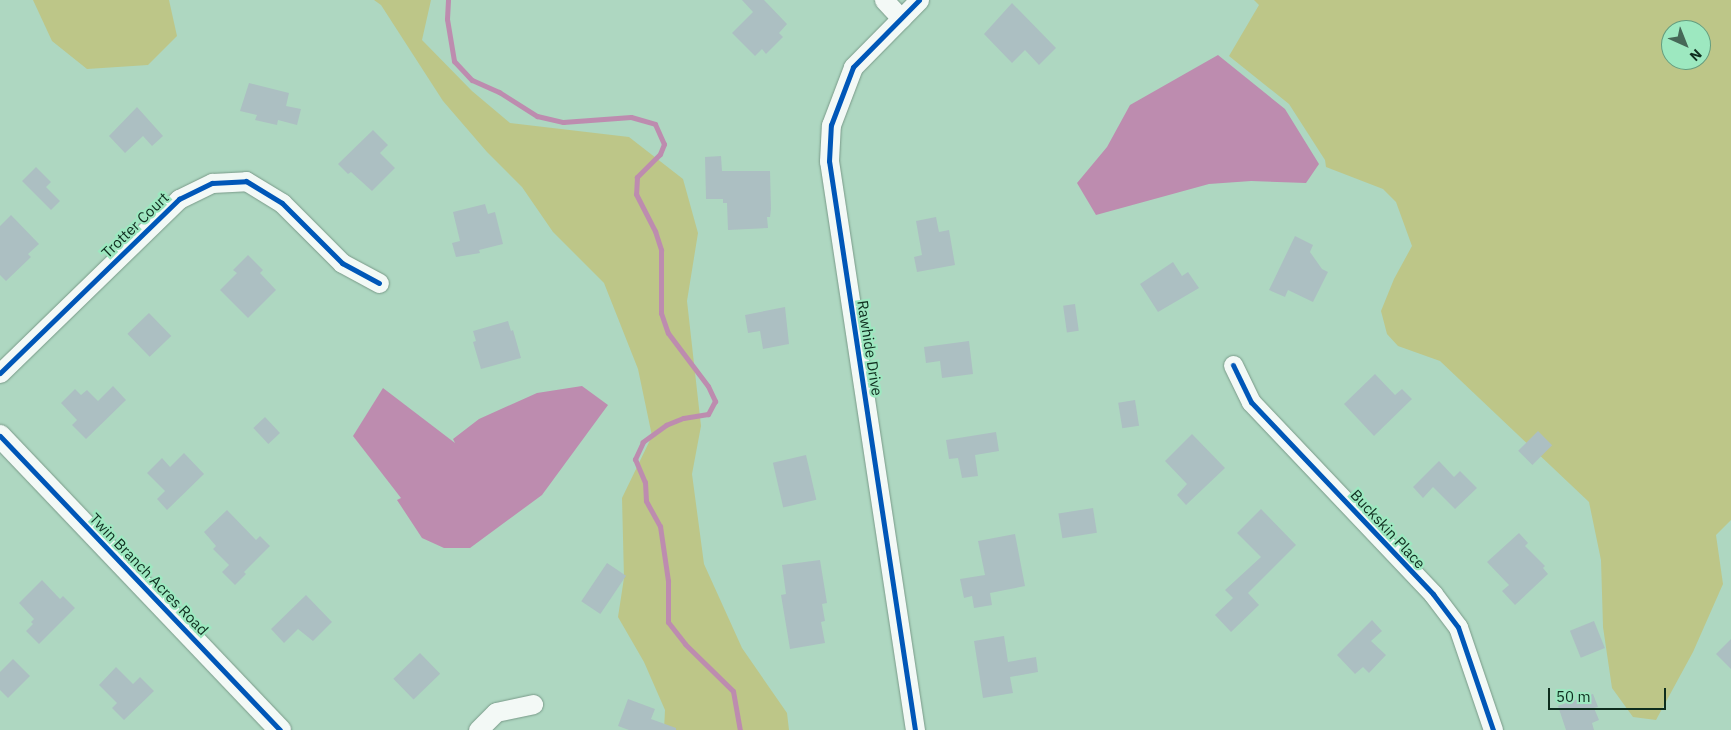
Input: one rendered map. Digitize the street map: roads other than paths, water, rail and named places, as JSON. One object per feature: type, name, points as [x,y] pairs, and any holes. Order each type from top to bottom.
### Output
[{"type":"street","points":[[884,0],[901,18]]},
{"type":"street","name":"Rawhide Drive","points":[[915,730],[829,161],[831,125],[853,67],[919,0]]},
{"type":"street","name":"Trotter Court","points":[[0,373],[179,199],[212,183],[246,182],[254,186],[282,203],[342,263],[379,283]]},
{"type":"street","name":"Buckskin Place","points":[[1233,365],[1251,402],[1433,594],[1458,627],[1493,730]]},
{"type":"street","name":"Twin Branch Acres Road","points":[[0,436],[280,730]]},
{"type":"street","points":[[478,730],[496,712],[533,704]]},
{"type":"waterway","points":[[448,0],[447,19],[454,61],[472,80],[499,92],[537,116],[563,122],[631,117],[655,124],[664,144],[660,154],[637,177],[636,194],[655,231],[661,250],[661,313],[668,333],[708,386],[715,401],[708,414],[683,418],[666,425],[643,442],[635,459],[645,482],[646,501],[660,526],[668,581],[668,622],[685,644],[733,691],[740,730]]}]
